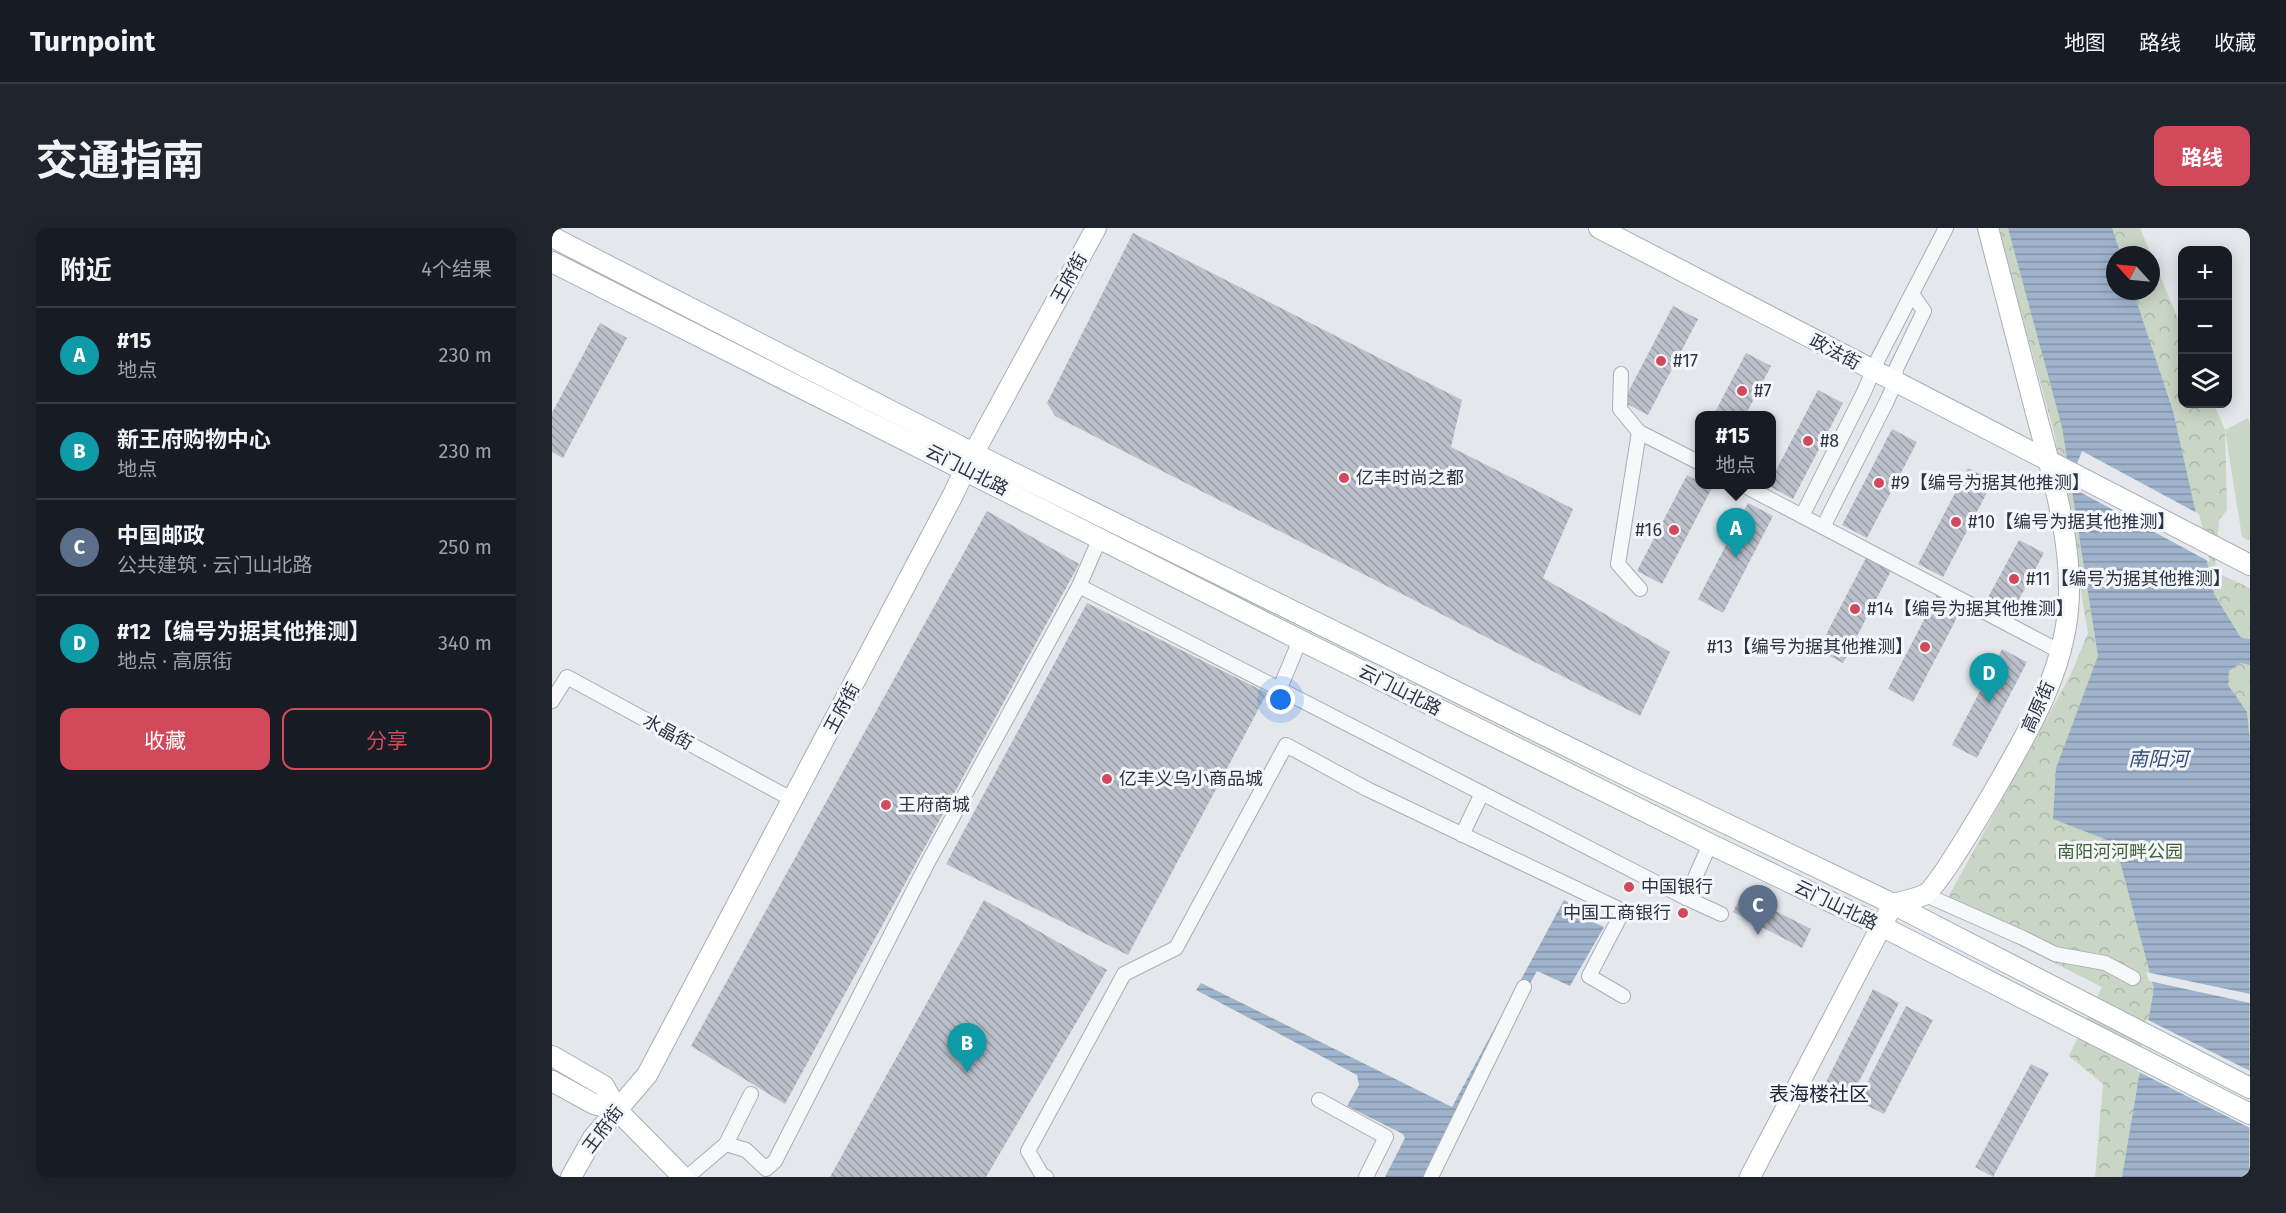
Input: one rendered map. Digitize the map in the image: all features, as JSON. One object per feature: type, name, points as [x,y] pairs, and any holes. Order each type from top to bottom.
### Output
[{"type":"main road","name":"王府街","points":[[571,1177],[593,1138],[648,1075],[969,461],[1096,228]]},
{"type":"main road","name":"政法街","points":[[1599,228],[2250,565]]},
{"type":"main road","name":"高原街","points":[[1926,895],[1966,838],[2030,730],[2049,685],[2068,611],[2069,576],[2049,462],[1988,228]]},
{"type":"main road","name":"云门山北路","points":[[552,237],[969,461],[1100,538],[1710,844],[1881,926],[2250,1114]]},
{"type":"main road","name":"云门山北路","points":[[552,262],[1893,904],[2250,1088]]},
{"type":"main road","points":[[1750,1177],[1893,904],[1926,895]]},
{"type":"main road","points":[[552,1056],[604,1086],[617,1110],[685,1177]]},
{"type":"main road","points":[[552,1081],[594,1104],[617,1110]]},
{"type":"street","points":[[1802,516],[1874,372],[1878,359],[1946,228]]},
{"type":"street","points":[[1823,527],[1886,403],[1895,383],[1896,369],[1924,311],[1912,294]]},
{"type":"street","points":[[1621,374],[1620,409],[1639,432],[1695,460]]},
{"type":"street","points":[[1639,432],[1618,564],[1640,589]]},
{"type":"street","points":[[1751,489],[2059,651]]},
{"type":"street","points":[[726,1144],[746,1150],[766,1169],[775,1161],[927,864],[1079,586],[1100,538]]},
{"type":"street","points":[[1079,586],[1721,914]]},
{"type":"street","points":[[1280,688],[1300,640]]},
{"type":"street","name":"水晶街","points":[[552,701],[567,677],[793,800]]},
{"type":"street","points":[[1046,1177],[1042,1175],[1028,1151],[1124,974],[1176,948],[1286,745],[1366,789],[1623,911],[1589,976],[1623,996]]},
{"type":"street","points":[[1462,835],[1482,793]]},
{"type":"street","points":[[1686,898],[1710,844]]},
{"type":"street","points":[[1926,895],[2055,954],[2105,963],[2133,978]]},
{"type":"street","points":[[1431,1177],[1524,987]]},
{"type":"street","points":[[685,1177],[726,1144],[752,1094]]},
{"type":"street","points":[[1319,1100],[1386,1137],[1366,1177]]},
{"type":"green space","name":"南阳河","points":[[1998,228],[2140,228],[2148,246],[2106,246],[2106,300],[2160,300],[2160,276],[2178,318],[2178,408],[2216,408],[2225,430],[2227,510],[2219,520],[2215,572],[2250,588],[2250,1177],[2095,1177],[2103,1084],[2069,1056],[2102,987],[1955,913],[1941,910],[2071,674],[2088,633],[2055,436]]},
{"type":"green space","points":[[2248,418],[2250,424],[2250,541],[2242,537],[2225,430]]},
{"type":"water","name":"南阳河","points":[[2008,228],[2112,228],[2118,246],[2106,246],[2106,300],[2136,300],[2173,411],[2214,594],[2241,638],[2250,639],[2250,665],[2240,663],[2229,671],[2228,685],[2247,712],[2250,744],[2249,1177],[2122,1177],[2154,988],[2115,843],[2053,819],[2056,768],[2098,656],[2062,427]]},
{"type":"water","points":[[1564,900],[1575,907],[1573,913],[1604,927],[1570,986],[1537,971],[1423,1177],[1385,1177],[1405,1138],[1403,1134],[1347,1106],[1359,1085],[1357,1075],[1196,990],[1201,983],[1452,1107]]},
{"type":"pier","points":[[2082,451],[2199,514],[2210,562],[2078,491],[2073,474]]},
{"type":"pier","points":[[2146,972],[2250,994],[2250,1003],[2149,981]]},
{"type":"pier","points":[[2146,1019],[2250,1071],[2250,1128],[2137,1071]]},
{"type":"building","name":"亿丰时尚之都","points":[[1133,233],[1462,400],[1451,447],[1573,509],[1543,578],[1670,652],[1640,716],[1055,416],[1047,403]]},
{"type":"building","name":"#17","points":[[1673,306],[1698,319],[1648,415],[1623,402]]},
{"type":"building","points":[[600,323],[627,338],[563,458],[552,452],[552,413]]},
{"type":"building","name":"#7","points":[[1746,353],[1771,366],[1748,411],[1716,411]]},
{"type":"building","name":"#8","points":[[1818,390],[1843,403],[1793,499],[1774,489],[1776,470]]},
{"type":"building","name":"#9【编号为据其他推测】","points":[[1892,429],[1917,442],[1867,538],[1842,525]]},
{"type":"building","name":"#10【编号为据其他推测】","points":[[1968,468],[1993,481],[1943,577],[1918,564]]},
{"type":"building","name":"#16","points":[[1687,475],[1695,479],[1695,489],[1711,489],[1662,584],[1637,571]]},
{"type":"building","points":[[1748,503],[1773,516],[1723,613],[1698,599]]},
{"type":"building","name":"王府商城","points":[[987,511],[1079,564],[785,1104],[691,1046]]},
{"type":"building","name":"#11【编号为据其他推测】","points":[[2019,540],[2044,553],[2009,618],[1984,605]]},
{"type":"building","name":"#14【编号为据其他推测】","points":[[1868,554],[1893,567],[1843,663],[1818,650]]},
{"type":"building","name":"#13【编号为据其他推测】","points":[[1938,593],[1963,606],[1913,702],[1888,689]]},
{"type":"building","name":"亿丰义乌小商品城","points":[[1087,603],[1267,693],[1128,955],[946,864]]},
{"type":"building","points":[[2002,649],[2027,662],[1977,758],[1952,745]]},
{"type":"building","points":[[1742,894],[1811,929],[1802,948],[1733,912]]},
{"type":"building","points":[[984,900],[1107,970],[986,1177],[830,1177]]},
{"type":"building","points":[[1873,989],[1899,1003],[1851,1097],[1825,1084]]},
{"type":"building","points":[[1906,1006],[1933,1020],[1884,1114],[1858,1101]]},
{"type":"building","points":[[2031,1064],[2049,1073],[1993,1177],[1975,1167]]},
{"type":"place","name":"#17","points":[[1661,361]]},
{"type":"place","name":"#7","points":[[1742,391]]},
{"type":"place","name":"#8","points":[[1808,441]]},
{"type":"place","name":"亿丰时尚之都","points":[[1344,478]]},
{"type":"place","name":"#9【编号为据其他推测】","points":[[1879,483]]},
{"type":"place","name":"#10【编号为据其他推测】","points":[[1956,522]]},
{"type":"place","name":"#16","points":[[1674,530]]},
{"type":"place","name":"#15","points":[[1736,558]]},
{"type":"place","name":"#11【编号为据其他推测】","points":[[2014,579]]},
{"type":"place","name":"#14【编号为据其他推测】","points":[[1855,609]]},
{"type":"place","name":"#13【编号为据其他推测】","points":[[1925,647]]},
{"type":"place","name":"#12【编号为据其他推测】","points":[[1989,703]]},
{"type":"place","name":"亿丰义乌小商品城","points":[[1107,779]]},
{"type":"place","name":"王府商城","points":[[886,805]]},
{"type":"place","name":"中国银行","points":[[1629,887]]},
{"type":"place","name":"中国工商银行","points":[[1683,913]]},
{"type":"place","name":"中国邮政","points":[[1758,935]]},
{"type":"place","name":"新王府购物中心","points":[[967,1073]]},
{"type":"district","name":"表海楼社区","points":[[1819,1094]]},
{"type":"park label","name":"南阳河河畔公园","points":[[2120,852]]}]
